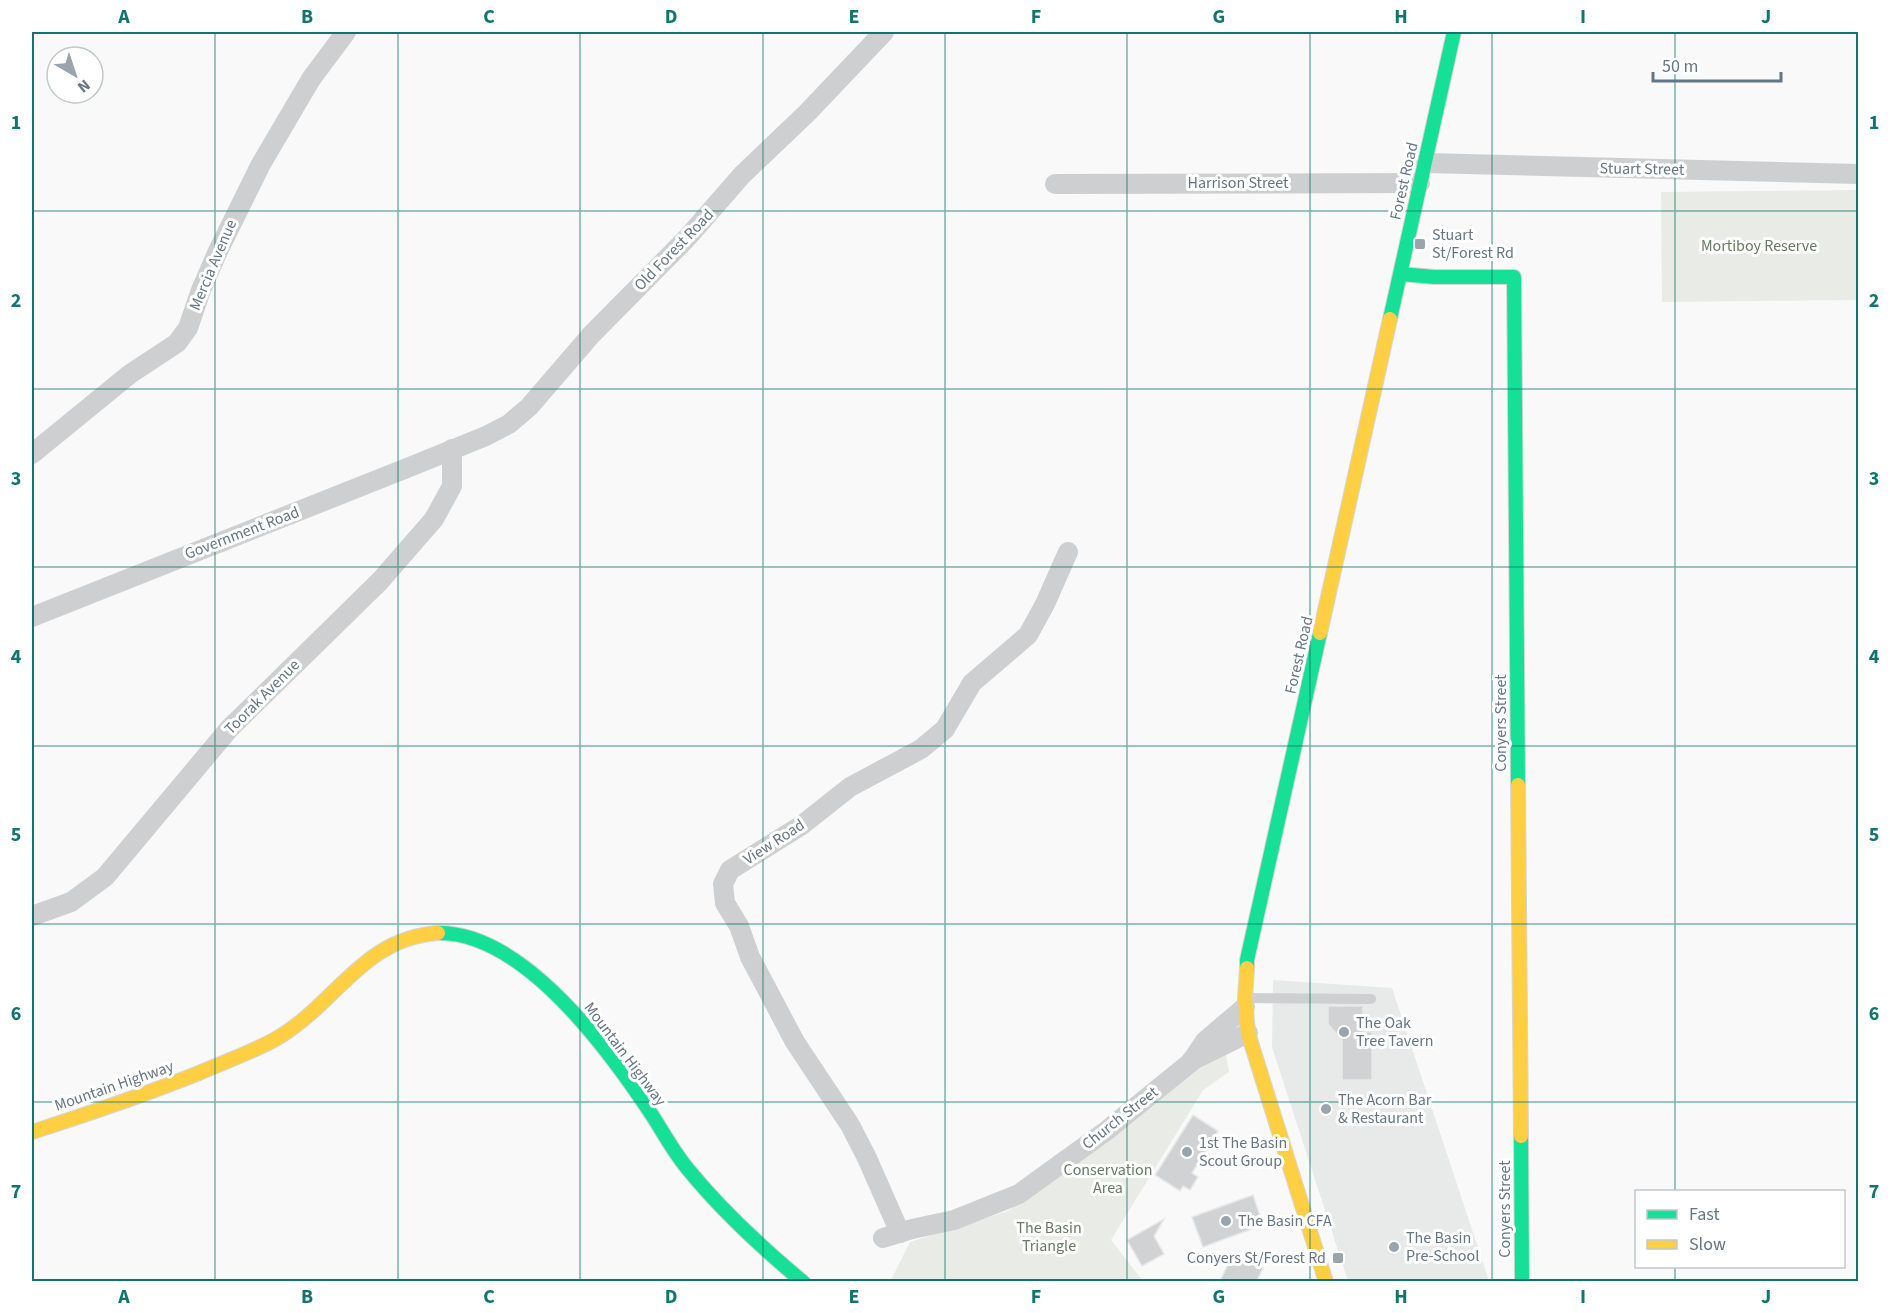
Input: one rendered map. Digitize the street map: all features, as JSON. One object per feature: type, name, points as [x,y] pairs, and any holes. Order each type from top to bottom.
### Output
[{"type":"main road","name":"Forest Road","points":[[1326,1281],[1248,1033],[1245,1002],[1247,960],[1454,32]]},
{"type":"main road","name":"Conyers Street","points":[[1401,274],[1434,277],[1514,277],[1522,1281]]},
{"type":"main road","name":"Mountain Highway","points":[[32,1132],[79,1118],[256,1050],[308,1017],[371,956],[393,944],[415,935],[440,932],[465,935],[499,949],[565,1003],[594,1036],[685,1166],[705,1190],[778,1262],[803,1281]]},
{"type":"street","name":"Mercia Avenue","points":[[32,454],[130,374],[177,343],[188,328],[218,250],[261,164],[310,79],[346,32]]},
{"type":"street","name":"Old Forest Road","points":[[452,449],[509,424],[529,407],[591,335],[687,238],[742,175],[807,113],[884,32]]},
{"type":"street","name":"Stuart Street","points":[[1426,163],[1858,174]]},
{"type":"street","name":"Harrison Street","points":[[1055,184],[1420,183]]},
{"type":"street","name":"Government Road","points":[[32,617],[452,449]]},
{"type":"street","name":"Toorak Avenue","points":[[32,916],[70,902],[105,877],[229,729],[380,581],[434,519],[452,486],[452,449]]},
{"type":"street","name":"View Road","points":[[891,1235],[867,1158],[850,1125],[795,1042],[750,957],[739,926],[725,903],[723,884],[730,870],[802,825],[850,787],[921,749],[945,729],[972,683],[1028,635],[1046,604],[1068,552]]},
{"type":"street","name":"Church Street","points":[[1191,1062],[1205,1041],[1245,1002]]},
{"type":"street","name":"Church Street","points":[[891,1235],[954,1220],[1019,1194],[1106,1131],[1191,1062],[1248,1033]]},
{"type":"lane","points":[[1245,1002],[1371,999]]},
{"type":"shaded area","points":[[1273,980],[1392,988],[1489,1281],[1348,1281],[1272,1047]]},
{"type":"green space","name":"Mortiboy Reserve","points":[[1856,190],[1857,300],[1662,302],[1661,192]]},
{"type":"green space","name":"The Basin Triangle","points":[[1225,1049],[1229,1072],[1203,1090],[1111,1240],[1143,1281],[890,1282],[910,1242],[1008,1211],[1060,1174],[1172,1084]]},
{"type":"building","points":[[1328,1006],[1363,1006],[1363,1032],[1372,1032],[1372,1080],[1342,1080],[1342,1040],[1328,1024]]},
{"type":"building","name":"1st The Basin Scout Group","points":[[1193,1115],[1218,1131],[1192,1173],[1198,1177],[1190,1190],[1183,1186],[1180,1191],[1155,1175]]},
{"type":"building","name":"The Basin CFA","points":[[1253,1195],[1260,1216],[1257,1217],[1260,1226],[1203,1247],[1192,1217]]},
{"type":"building","points":[[1164,1219],[1154,1236],[1164,1254],[1142,1266],[1127,1240]]},
{"type":"building","points":[[1233,1254],[1263,1268],[1257,1281],[1220,1281]]},
{"type":"traffic: fast","points":[[1390,319],[1454,32]]},
{"type":"traffic: fast","points":[[1401,274],[1434,277],[1514,277],[1518,785]]},
{"type":"traffic: fast","points":[[1247,968],[1320,633]]},
{"type":"traffic: fast","points":[[438,933],[470,938],[501,952],[532,973],[561,999],[588,1029],[634,1088],[677,1155],[700,1184],[742,1228],[803,1282]]},
{"type":"traffic: fast","points":[[1521,1136],[1522,1282]]},
{"type":"traffic: slow","points":[[1320,633],[1390,319]]},
{"type":"traffic: slow","points":[[1518,785],[1521,1136]]},
{"type":"traffic: slow","points":[[32,1132],[158,1089],[265,1045],[295,1026],[369,960],[389,947],[412,938],[438,933]]},
{"type":"traffic: slow","points":[[1247,968],[1245,998],[1248,1033],[1326,1282]]},
{"type":"place","name":"Stuart St/Forest Rd","points":[[1420,244]]},
{"type":"place","name":"The Oak Tree Tavern","points":[[1344,1032]]},
{"type":"place","name":"The Acorn Bar & Restaurant","points":[[1326,1109]]},
{"type":"place","name":"1st The Basin Scout Group","points":[[1187,1152]]},
{"type":"place","name":"The Basin CFA","points":[[1226,1221]]},
{"type":"place","name":"The Basin Pre-School","points":[[1394,1247]]},
{"type":"place","name":"Conyers St/Forest Rd","points":[[1338,1258]]},
{"type":"park label","name":"Conservation Area","points":[[1108,1179]]}]
